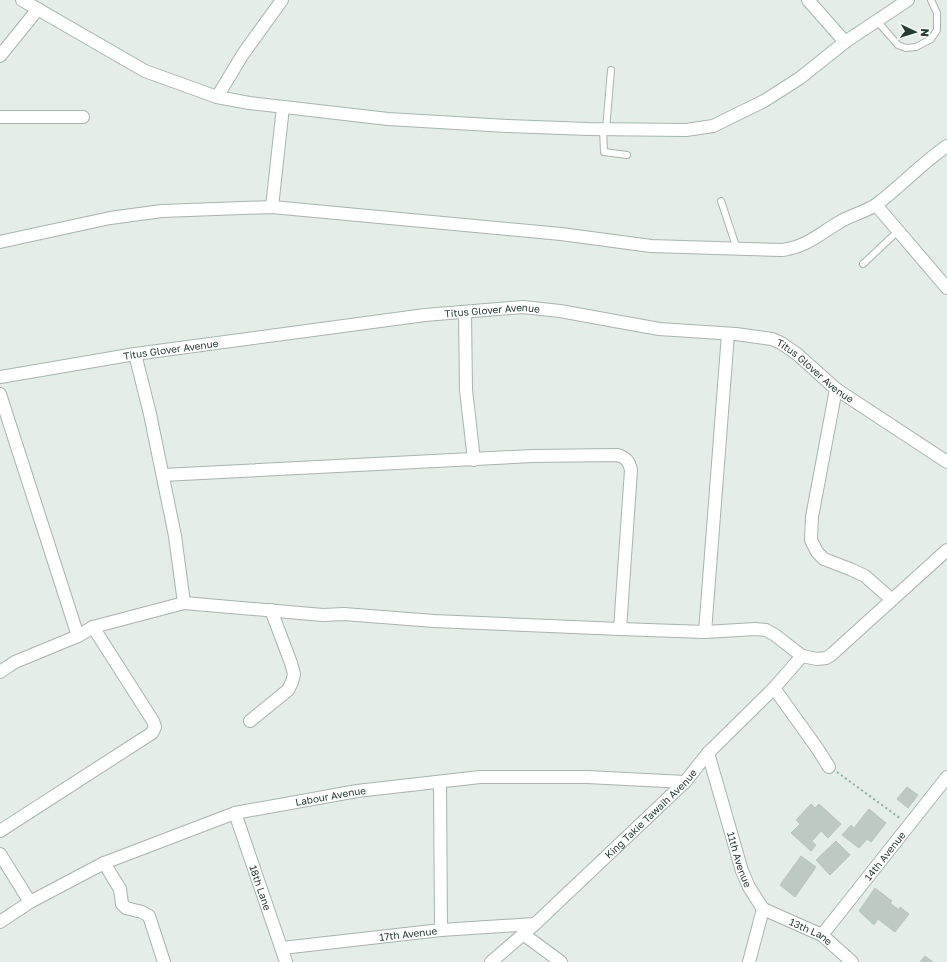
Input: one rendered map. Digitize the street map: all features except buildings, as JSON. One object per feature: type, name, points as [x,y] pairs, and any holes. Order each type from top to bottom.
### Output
[{"type":"street","points":[[22,0],[145,70],[217,97],[249,103],[388,119],[508,126],[686,130],[714,126],[764,101],[800,78],[845,42],[908,0]]},
{"type":"street","points":[[217,97],[243,54],[282,0]]},
{"type":"street","points":[[808,0],[845,42]]},
{"type":"street","points":[[0,56],[38,9]]},
{"type":"street","points":[[272,207],[282,107]]},
{"type":"street","points":[[0,117],[83,117]]},
{"type":"street","points":[[0,242],[110,218],[155,212],[272,207],[561,234],[651,246],[782,250],[805,244],[840,221],[876,205],[934,155],[947,146]]},
{"type":"street","points":[[876,205],[947,288]]},
{"type":"street","name":"Titus Glover Avenue","points":[[0,377],[135,354],[418,316],[523,307],[560,311],[659,329],[772,339],[781,343],[797,354],[836,389],[947,462]]},
{"type":"street","points":[[465,312],[466,390],[474,460]]},
{"type":"street","points":[[705,632],[728,334]]},
{"type":"street","points":[[135,354],[163,475],[175,536],[184,603]]},
{"type":"street","points":[[836,389],[812,517],[810,540],[817,552],[824,559],[864,576],[891,599]]},
{"type":"street","points":[[0,394],[78,636]]},
{"type":"street","points":[[163,475],[532,456],[618,454],[629,462],[631,470],[620,629]]},
{"type":"street","points":[[0,672],[15,662],[78,636],[93,627],[184,603],[323,615],[344,614],[434,621],[705,632],[755,629],[766,630],[775,635],[802,656],[817,659],[826,658],[866,624],[891,599],[947,550]]},
{"type":"street","points":[[250,721],[288,690],[294,674],[271,610]]},
{"type":"street","points":[[0,831],[152,733],[155,727],[153,721],[93,627]]},
{"type":"street","name":"King Takie Tawaih Avenue","points":[[491,962],[535,924],[685,782],[708,753],[774,688],[802,656]]},
{"type":"street","points":[[774,688],[829,767]]},
{"type":"street","name":"11th Avenue","points":[[708,753],[742,871],[749,887],[763,909]]},
{"type":"street","name":"Labour Avenue","points":[[0,922],[30,902],[104,863],[236,813],[357,791],[480,777],[586,777],[685,782]]},
{"type":"street","name":"14th Avenue","points":[[822,935],[947,777]]},
{"type":"street","points":[[440,782],[441,930]]},
{"type":"street","name":"18th Lane","points":[[236,813],[286,962]]},
{"type":"street","points":[[0,854],[30,902]]},
{"type":"street","points":[[104,863],[120,889],[122,904],[126,908],[142,912],[149,916],[164,962]]},
{"type":"street","points":[[748,962],[763,909]]},
{"type":"street","name":"13th Lane","points":[[763,909],[822,935],[852,962]]},
{"type":"street","name":"17th Avenue","points":[[282,948],[441,930],[535,924]]},
{"type":"street","points":[[523,934],[561,962]]},
{"type":"lane","points":[[877,21],[898,45],[906,48],[916,47],[931,39],[937,30],[937,13],[931,0]]},
{"type":"lane","points":[[611,70],[604,152],[627,155]]},
{"type":"lane","points":[[721,201],[737,249]]},
{"type":"lane","points":[[863,264],[898,231]]},
{"type":"path","points":[[829,767],[909,825]]}]
